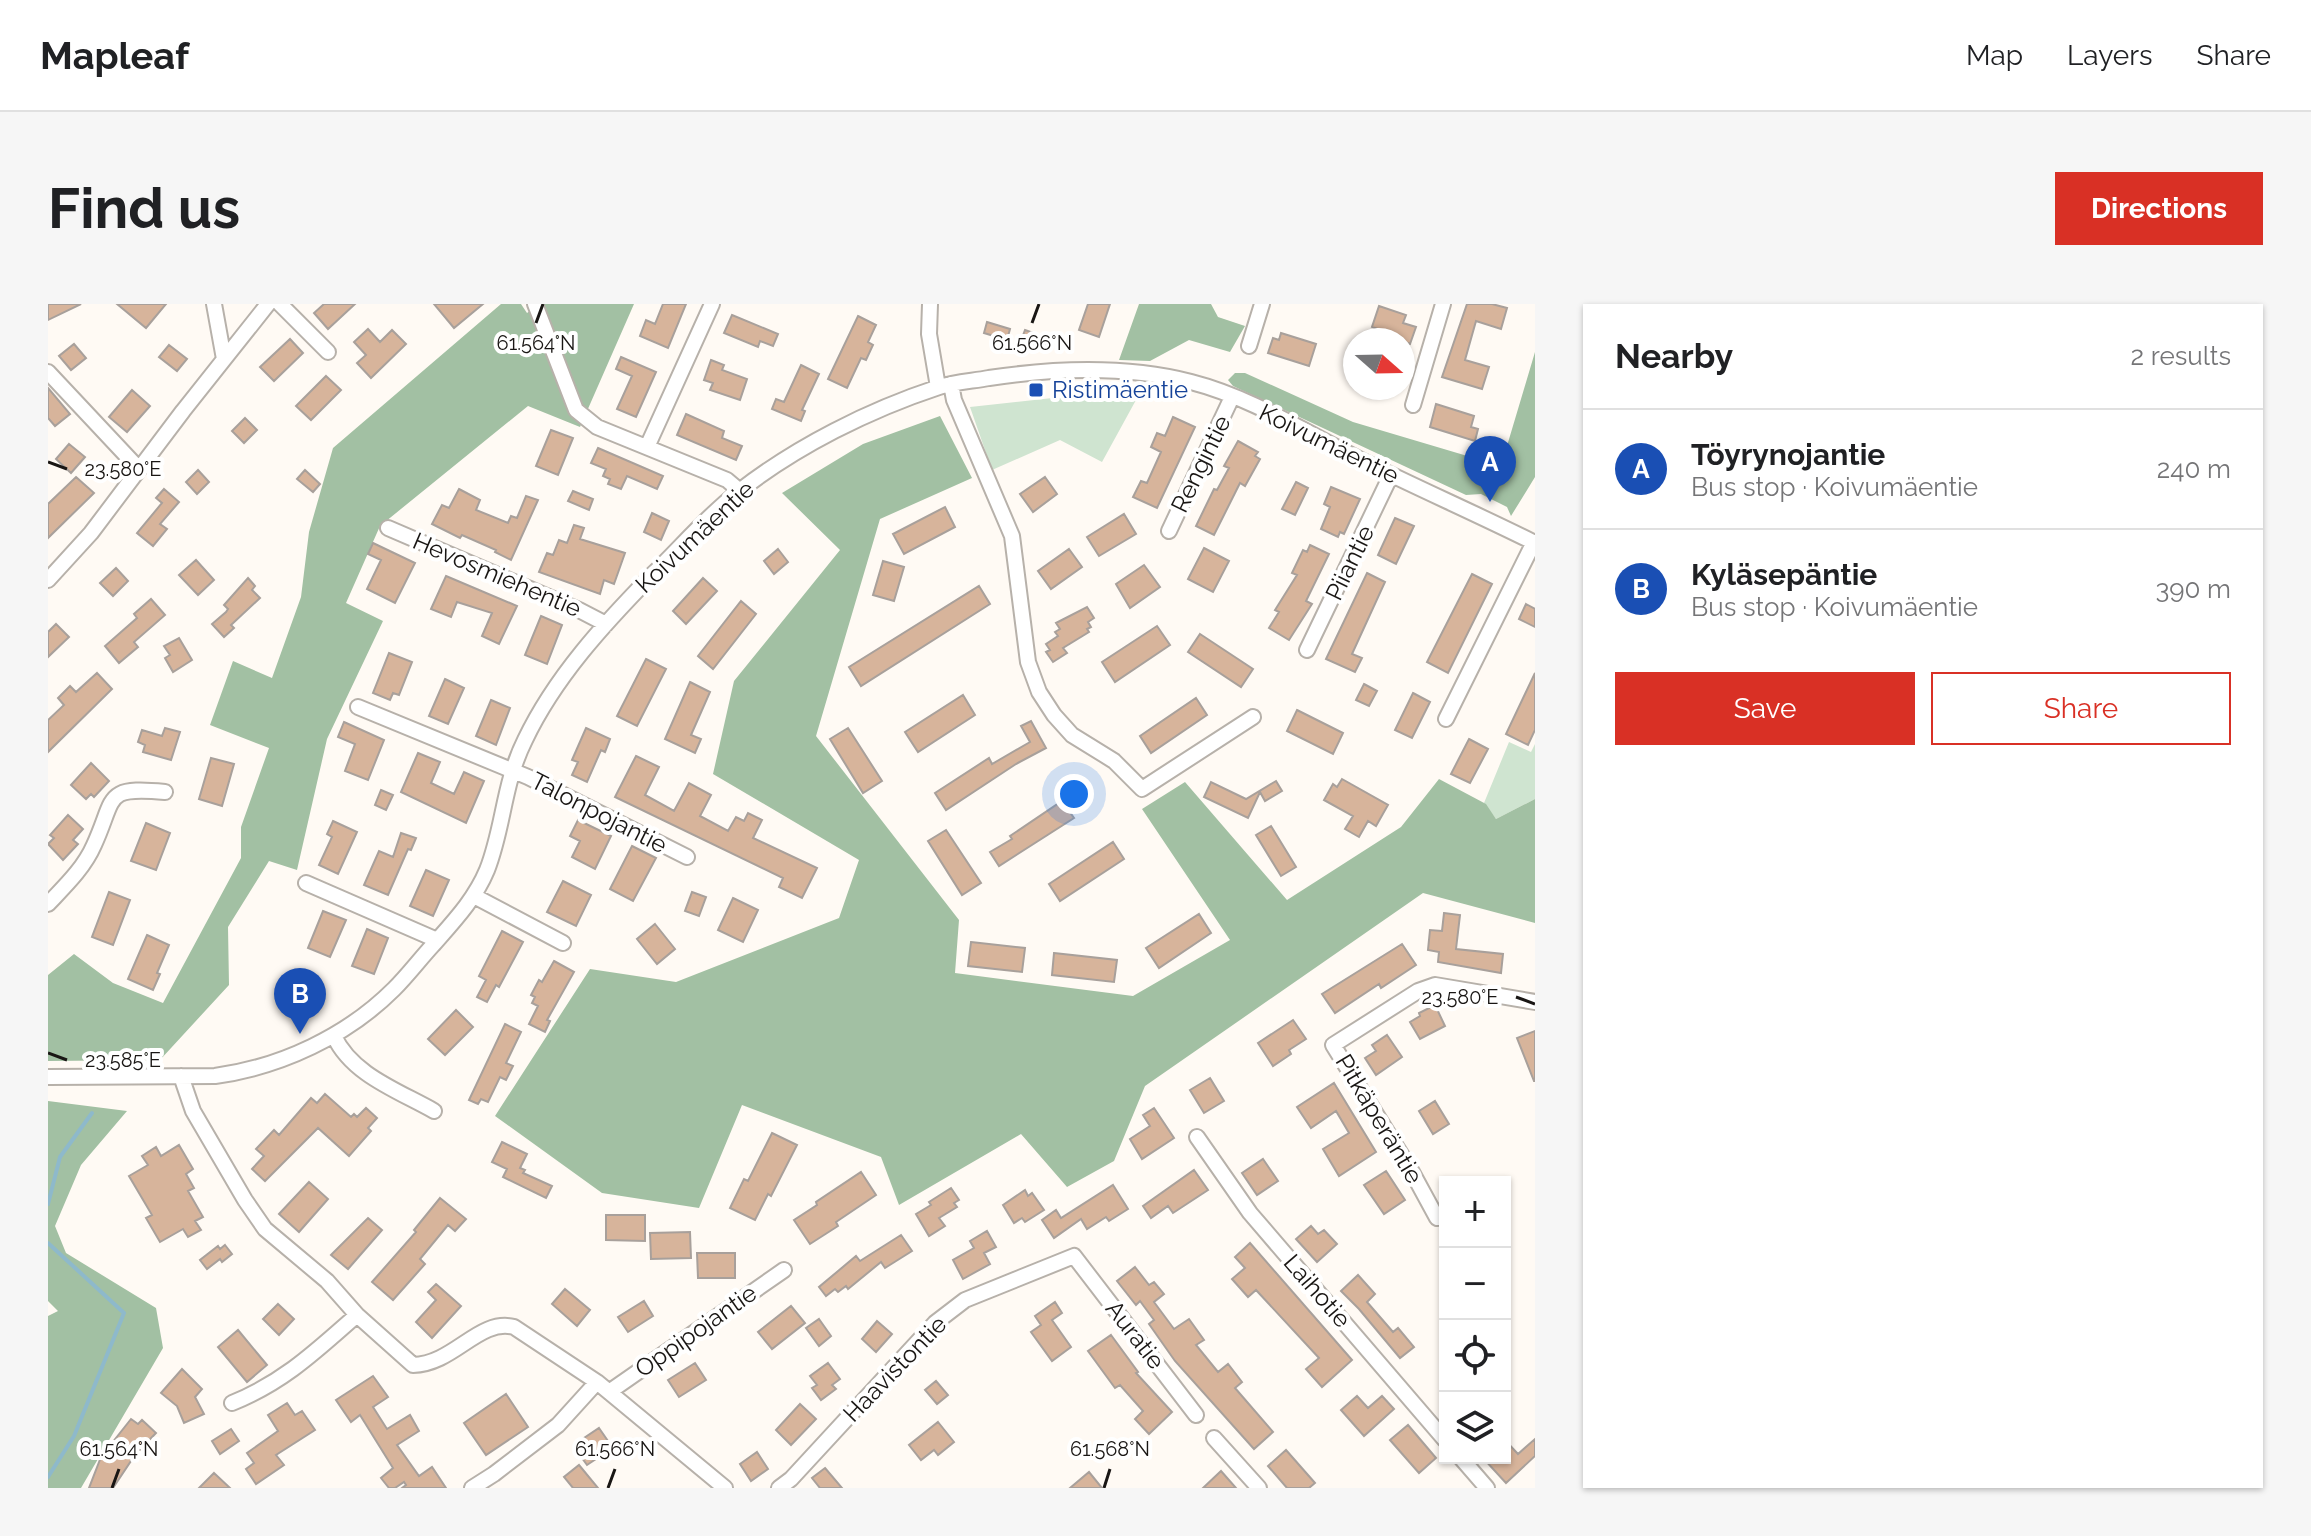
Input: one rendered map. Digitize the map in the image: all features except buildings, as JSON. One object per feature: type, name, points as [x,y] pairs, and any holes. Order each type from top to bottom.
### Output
[{"type":"street","points":[[214,304],[224,359]]},
{"type":"street","points":[[48,580],[91,533],[268,304]]},
{"type":"street","points":[[280,304],[328,352]]},
{"type":"street","points":[[535,304],[576,410],[597,427],[727,480],[740,491]]},
{"type":"street","points":[[647,447],[712,304]]},
{"type":"street","points":[[930,304],[929,334],[944,386],[954,400],[1012,536],[1028,662],[1039,692],[1054,715],[1072,735],[1114,761],[1142,789],[1253,717]]},
{"type":"street","points":[[1249,346],[1262,304]]},
{"type":"street","points":[[1413,405],[1443,304]]},
{"type":"street","name":"Koivumäentie","points":[[48,1077],[215,1076],[254,1069],[334,1036],[394,990],[474,896],[496,844],[511,770],[546,698],[606,624],[740,491],[822,438],[904,399],[944,386],[1037,371],[1088,369],[1187,381],[1232,397],[1534,542]]},
{"type":"street","points":[[48,372],[139,469]]},
{"type":"street","name":"Rengintie","points":[[1169,531],[1232,397]]},
{"type":"street","name":"Piiantie","points":[[1307,650],[1391,475]]},
{"type":"street","name":"Hevosmiehentie","points":[[388,528],[606,624]]},
{"type":"street","points":[[1446,719],[1534,542]]},
{"type":"street","name":"Talonpojantie","points":[[358,707],[511,770],[687,857]]},
{"type":"street","points":[[48,904],[94,846],[106,810],[119,793],[133,789],[165,792]]},
{"type":"street","points":[[306,883],[437,940]]},
{"type":"street","points":[[474,896],[563,943]]},
{"type":"street","name":"Pitkäperäntie","points":[[1437,1218],[1333,1045],[1418,991],[1435,985],[1535,1002]]},
{"type":"street","points":[[334,1036],[341,1051],[359,1069],[434,1111]]},
{"type":"street","points":[[181,1076],[193,1111],[265,1229],[327,1281],[357,1315],[413,1365],[434,1363],[489,1328],[503,1324],[514,1327],[603,1387],[725,1488]]},
{"type":"street","name":"Laihotie","points":[[1197,1137],[1250,1213],[1439,1433]]},
{"type":"street","name":"Auratie","points":[[1074,1256],[1196,1415]]},
{"type":"street","name":"Haavistontie","points":[[779,1488],[791,1479],[935,1323],[965,1300],[1074,1256]]},
{"type":"street","name":"Oppipojantie","points":[[472,1488],[558,1425],[603,1387],[784,1270]]},
{"type":"street","points":[[232,1403],[262,1391],[298,1367],[357,1315]]},
{"type":"street","points":[[1214,1438],[1259,1488]]},
{"type":"street","points":[[1466,1464],[1487,1488]]},
{"type":"green space","points":[[501,304],[521,304],[527,313],[539,304],[634,304],[580,427],[528,406],[380,526],[346,603],[383,621],[327,739],[297,870],[269,861],[228,927],[229,985],[160,1060],[48,1061],[48,975],[74,954],[113,983],[163,1003],[241,858],[241,827],[269,748],[210,725],[233,661],[272,678],[301,597],[309,532],[333,448]]},
{"type":"green space","points":[[1139,304],[1211,304],[1218,317],[1245,326],[1230,352],[1189,340],[1150,361],[1119,360]]},
{"type":"green space","points":[[1535,352],[1535,477],[1511,516],[1507,507],[1481,494],[1466,495],[1233,386],[1228,380],[1235,373],[1245,373],[1353,422],[1501,466]]},
{"type":"green space","points":[[1080,395],[1136,400],[1102,462],[1060,440],[992,470],[970,407]]},
{"type":"green space","points":[[940,416],[972,478],[880,519],[816,736],[959,920],[955,973],[1133,996],[1230,940],[1142,809],[1185,782],[1287,900],[1401,827],[1439,779],[1486,804],[1496,819],[1535,799],[1535,923],[1423,893],[1145,1086],[1114,1161],[1067,1187],[1021,1134],[899,1205],[881,1157],[742,1105],[699,1208],[602,1193],[495,1116],[590,969],[676,982],[839,918],[859,860],[713,774],[734,681],[840,550],[782,493],[863,444]]},
{"type":"green space","points":[[1509,742],[1531,752],[1535,744],[1535,799],[1496,819],[1484,803]]},
{"type":"green space","points":[[48,1101],[127,1111],[81,1165],[55,1226],[66,1253],[156,1308],[163,1348],[81,1488],[48,1488],[48,1316],[58,1311],[48,1301]]},
{"type":"waterway","points":[[48,1204],[60,1157],[92,1113]]},
{"type":"waterway","points":[[48,1243],[124,1313],[74,1436],[48,1477]]},
{"type":"place","name":"Ristimäentie","points":[[1036,390]]},
{"type":"place","name":"Töyrynojantie","points":[[1490,502]]},
{"type":"place","name":"Kyläsepäntie","points":[[300,1034]]}]
